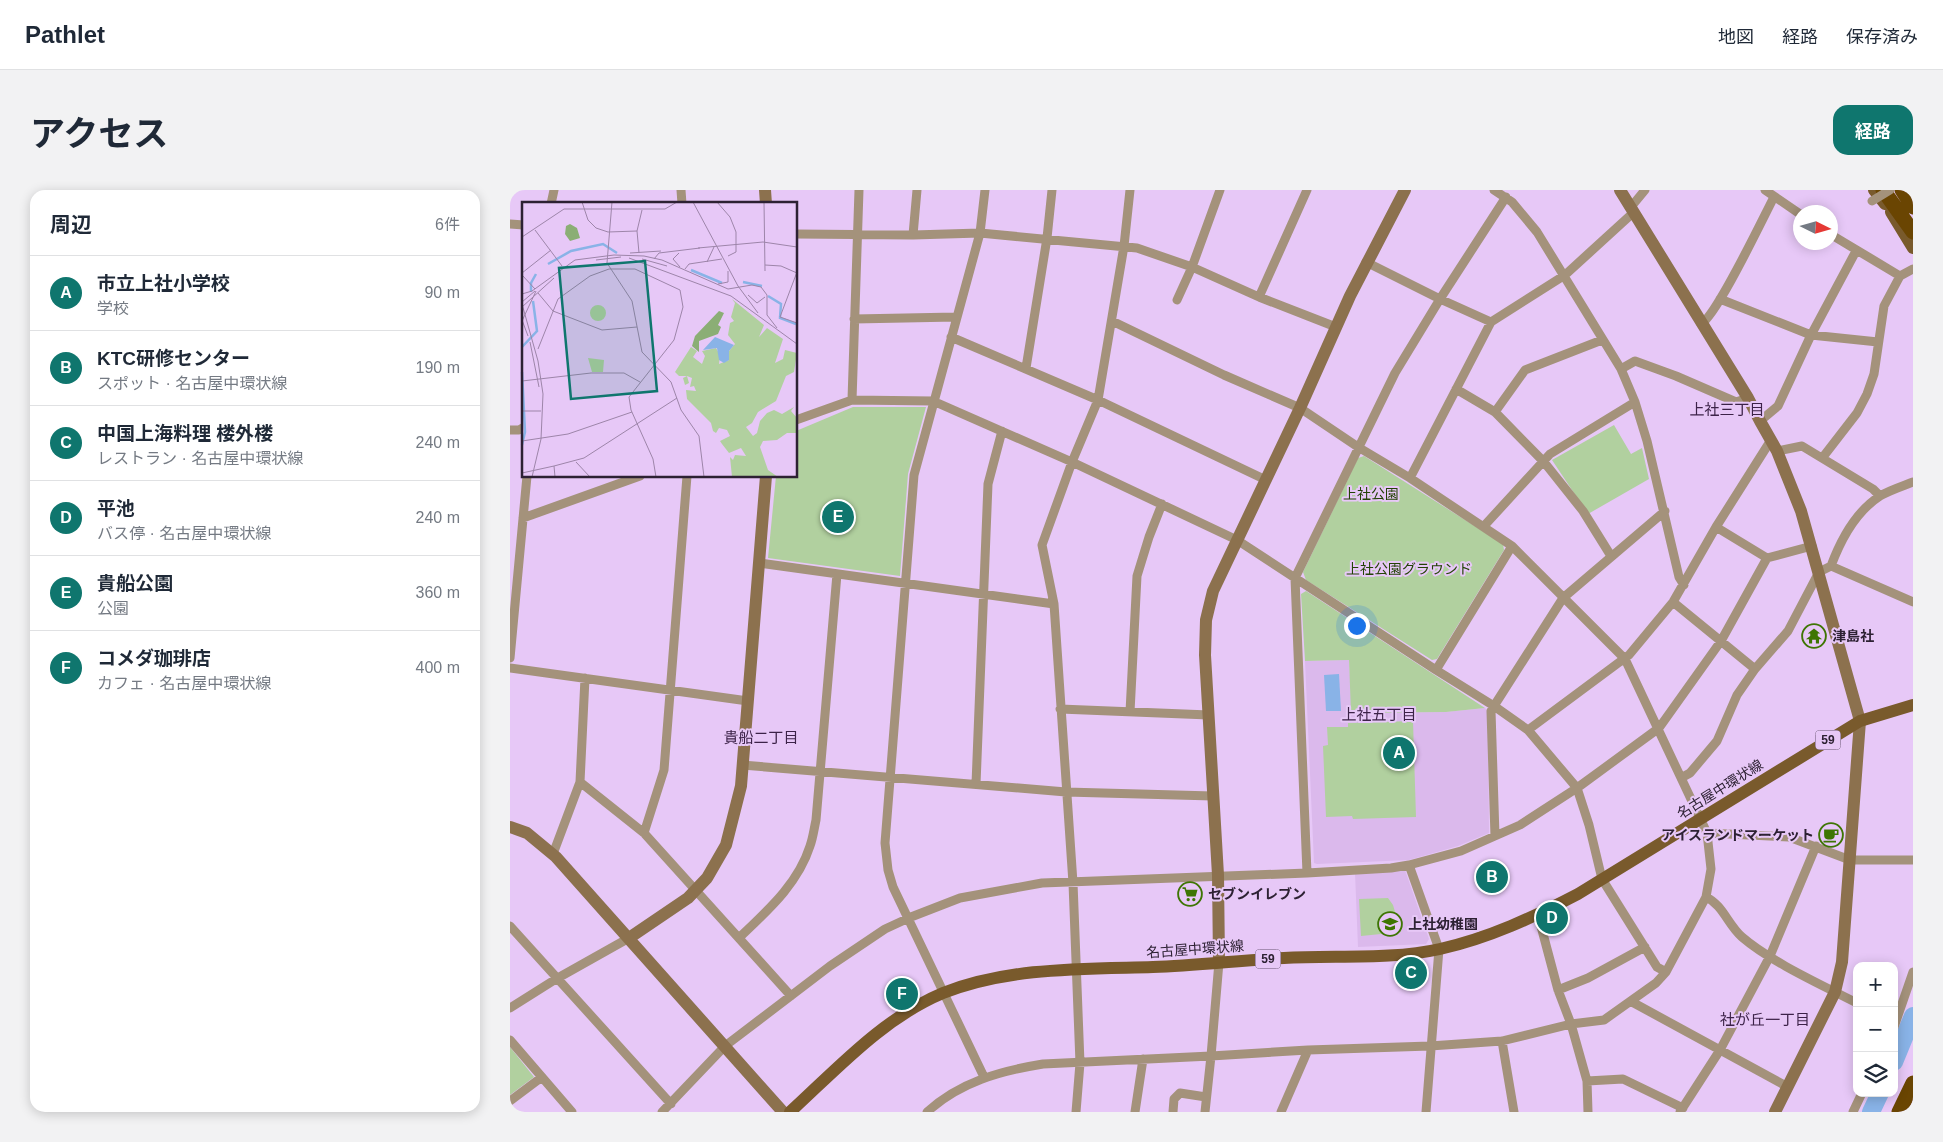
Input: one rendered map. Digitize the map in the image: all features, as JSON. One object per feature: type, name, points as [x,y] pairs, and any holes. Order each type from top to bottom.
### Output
[{"type":"highway","points":[[1902,190],[1913,207]]},
{"type":"highway","points":[[1884,197],[1913,232]]},
{"type":"highway","points":[[1899,1112],[1913,1083]]},
{"type":"main road","points":[[1875,194],[1884,197],[1913,248]]},
{"type":"main road","name":"名古屋中環状線","points":[[790,1112],[856,1050],[901,1016],[943,994],[995,978],[1039,972],[1396,954],[1439,949],[1495,932],[1538,915],[1602,879],[1860,721],[1913,705]]},
{"type":"street","points":[[852,400],[859,190]]},
{"type":"street","points":[[913,235],[917,190]]},
{"type":"street","points":[[984,1077],[943,994],[894,887],[888,870],[885,843],[914,475],[980,233],[985,190]]},
{"type":"street","points":[[1026,368],[1047,238],[1052,190]]},
{"type":"street","points":[[1076,1112],[1080,1063],[1072,883],[1054,604],[1042,545],[1072,462],[1098,400],[1124,246],[1130,190]]},
{"type":"street","points":[[1177,300],[1192,267],[1220,190]]},
{"type":"street","points":[[1259,297],[1306,190]]},
{"type":"street","points":[[1205,1112],[1219,962],[1218,876],[1205,655],[1206,620],[1213,591],[1300,408],[1366,262],[1405,190]]},
{"type":"street","points":[[1494,190],[1506,197],[1537,232],[1565,275],[1621,370],[1635,402],[1647,441],[1679,577],[1684,585]]},
{"type":"street","points":[[1620,190],[1748,398],[1774,446],[1801,511],[1812,546],[1860,721],[1842,962],[1835,992],[1775,1112]]},
{"type":"street","points":[[1410,478],[1491,322],[1565,275],[1632,210],[1645,190]]},
{"type":"street","points":[[1764,190],[1793,209]]},
{"type":"street","points":[[1875,194],[1890,190]]},
{"type":"street","points":[[1307,873],[1294,578],[1395,373],[1506,197]]},
{"type":"street","points":[[1701,324],[1707,321],[1720,299],[1774,197]]},
{"type":"street","points":[[798,234],[913,235],[980,233],[1137,248],[1192,267],[1259,297],[1336,327]]},
{"type":"street","points":[[1838,239],[1900,276]]},
{"type":"street","points":[[1760,422],[1778,406],[1811,335],[1856,251]]},
{"type":"street","points":[[1366,262],[1491,322]]},
{"type":"street","points":[[1822,457],[1858,414],[1874,374],[1884,306],[1900,276],[1913,270]]},
{"type":"street","points":[[1720,299],[1811,335],[1878,342]]},
{"type":"street","points":[[854,319],[956,317]]},
{"type":"street","points":[[928,1112],[939,1101],[984,1077],[1043,1064],[1502,1041],[1571,1024],[1604,1020],[1632,1002],[1656,983],[1666,972],[1706,897],[1711,869],[1708,833],[1625,659],[1512,546],[1300,408],[1224,375],[1112,321]]},
{"type":"street","points":[[951,337],[1098,400],[1266,480]]},
{"type":"street","points":[[1496,412],[1524,370],[1602,340]]},
{"type":"street","points":[[1621,370],[1635,361],[1676,376],[1736,402],[1748,398]]},
{"type":"street","points":[[1456,389],[1496,412],[1544,462],[1583,512],[1611,556]]},
{"type":"street","points":[[798,419],[852,400],[933,401],[1072,462],[1237,540],[1494,706],[1528,730],[1576,788],[1589,825],[1602,879],[1656,967],[1666,972]]},
{"type":"street","points":[[1484,526],[1550,454],[1635,402]]},
{"type":"street","points":[[976,784],[988,484],[1002,431]]},
{"type":"street","points":[[1774,446],[1802,446],[1873,489],[1880,496]]},
{"type":"street","points":[[1528,730],[1625,659],[1673,602],[1716,527],[1774,446]]},
{"type":"street","points":[[510,658],[527,478]]},
{"type":"street","points":[[523,518],[634,478]]},
{"type":"street","points":[[644,833],[664,770],[687,478]]},
{"type":"street","points":[[510,1008],[556,979],[630,938],[688,898],[707,878],[726,844],[741,786],[766,478]]},
{"type":"street","points":[[1681,778],[1690,773],[1717,741],[1737,695],[1755,669],[1788,631],[1819,572],[1831,566],[1840,544],[1854,520],[1880,496],[1913,482]]},
{"type":"street","points":[[1130,712],[1137,576],[1162,504]]},
{"type":"street","points":[[1495,836],[1491,711],[1564,598],[1664,512]]},
{"type":"street","points":[[1716,527],[1767,558]]},
{"type":"street","points":[[1436,670],[1512,546]]},
{"type":"street","points":[[662,1112],[725,1046],[791,996],[872,937],[909,918],[952,900],[983,892],[1042,883],[1391,868],[1461,851],[1520,824],[1576,788],[1659,728],[1721,641],[1767,558],[1812,546]]},
{"type":"street","points":[[759,563],[1054,604]]},
{"type":"street","points":[[1831,566],[1913,602]]},
{"type":"street","points":[[740,938],[767,912],[796,878],[810,847],[816,820],[837,574]]},
{"type":"street","points":[[1673,602],[1755,669]]},
{"type":"street","points":[[510,668],[748,700]]},
{"type":"street","points":[[554,854],[580,782],[586,678]]},
{"type":"street","points":[[1060,709],[1208,715]]},
{"type":"street","points":[[742,765],[1066,792],[1214,796]]},
{"type":"street","points":[[580,782],[644,833],[791,996]]},
{"type":"street","points":[[510,827],[527,833],[554,854],[783,1112]]},
{"type":"street","points":[[1708,833],[1789,837],[1850,860],[1913,860]]},
{"type":"street","points":[[1588,1081],[1623,1079],[1681,1110],[1720,1050],[1770,956],[1816,846]]},
{"type":"street","points":[[1409,865],[1439,949],[1426,1112]]},
{"type":"street","points":[[1706,897],[1714,901],[1741,936],[1770,956],[1853,1001]]},
{"type":"street","points":[[1538,915],[1558,990],[1571,1024],[1588,1081],[1588,1112]]},
{"type":"street","points":[[510,926],[670,1104]]},
{"type":"street","points":[[1558,990],[1588,978],[1645,947]]},
{"type":"street","points":[[1898,1015],[1913,972]]},
{"type":"street","points":[[1632,1002],[1788,1088]]},
{"type":"street","points":[[510,1040],[572,1112]]},
{"type":"street","points":[[1502,1041],[1514,1112]]},
{"type":"street","points":[[1281,1112],[1308,1050]]},
{"type":"street","points":[[1135,1112],[1143,1060]]},
{"type":"street","points":[[510,1101],[542,1077]]},
{"type":"street","points":[[1173,1112],[1174,1099],[1180,1093],[1206,1097]]},
{"type":"street","points":[[1853,1112],[1860,1097]]},
{"type":"shaded area","points":[[1349,660],[1352,713],[1446,712],[1485,708],[1488,711],[1489,833],[1458,846],[1409,860],[1314,863],[1305,661]]},
{"type":"shaded area","name":"上社幼稚園","points":[[1405,870],[1429,939],[1426,944],[1358,947],[1355,873]]},
{"type":"green space","points":[[853,407],[926,407],[908,474],[900,576],[768,558],[776,478],[798,478],[798,430]]},
{"type":"green space","points":[[1614,425],[1631,454],[1642,448],[1649,479],[1588,514],[1552,460]]},
{"type":"green space","name":"上社公園","points":[[1364,456],[1503,544],[1504,550],[1437,659],[1432,660],[1306,580],[1303,572],[1358,458]]},
{"type":"green space","points":[[1306,591],[1485,708],[1446,712],[1351,713],[1349,660],[1305,661],[1301,594]]},
{"type":"green space","points":[[1413,721],[1416,817],[1353,819],[1352,816],[1326,817],[1323,746],[1328,745],[1327,727],[1348,727],[1348,723]]},
{"type":"green space","points":[[1388,898],[1393,905],[1401,932],[1361,936],[1359,899]]},
{"type":"green space","points":[[510,1047],[534,1077],[510,1095]]},
{"type":"water","points":[[1339,674],[1341,711],[1326,711],[1324,675]]},
{"type":"waterway","points":[[1898,1052],[1913,1016]]},
{"type":"waterway","points":[[1871,1112],[1878,1097]]},
{"type":"place","name":"貴船公園","points":[[838,517]]},
{"type":"place","name":"津島社","points":[[1814,636]]},
{"type":"place","name":"市立上社小学校","points":[[1399,753]]},
{"type":"place","name":"アイスランドマーケット","points":[[1831,835]]},
{"type":"place","name":"KTC研修センター","points":[[1492,877]]},
{"type":"place","name":"セブンイレブン","points":[[1190,894]]},
{"type":"place","name":"平池","points":[[1552,918]]},
{"type":"place","name":"上社幼稚園","points":[[1390,924]]},
{"type":"place","name":"中国上海料理 楼外楼","points":[[1411,973]]},
{"type":"place","name":"コメダ珈琲店","points":[[902,994]]},
{"type":"district","name":"上社三丁目","points":[[1727,410]]},
{"type":"district","name":"上社五丁目","points":[[1379,715]]},
{"type":"district","name":"貴船二丁目","points":[[761,738]]},
{"type":"district","name":"社が丘一丁目","points":[[1765,1020]]},
{"type":"park label","name":"上社公園グラウンド","points":[[1409,569]]}]
